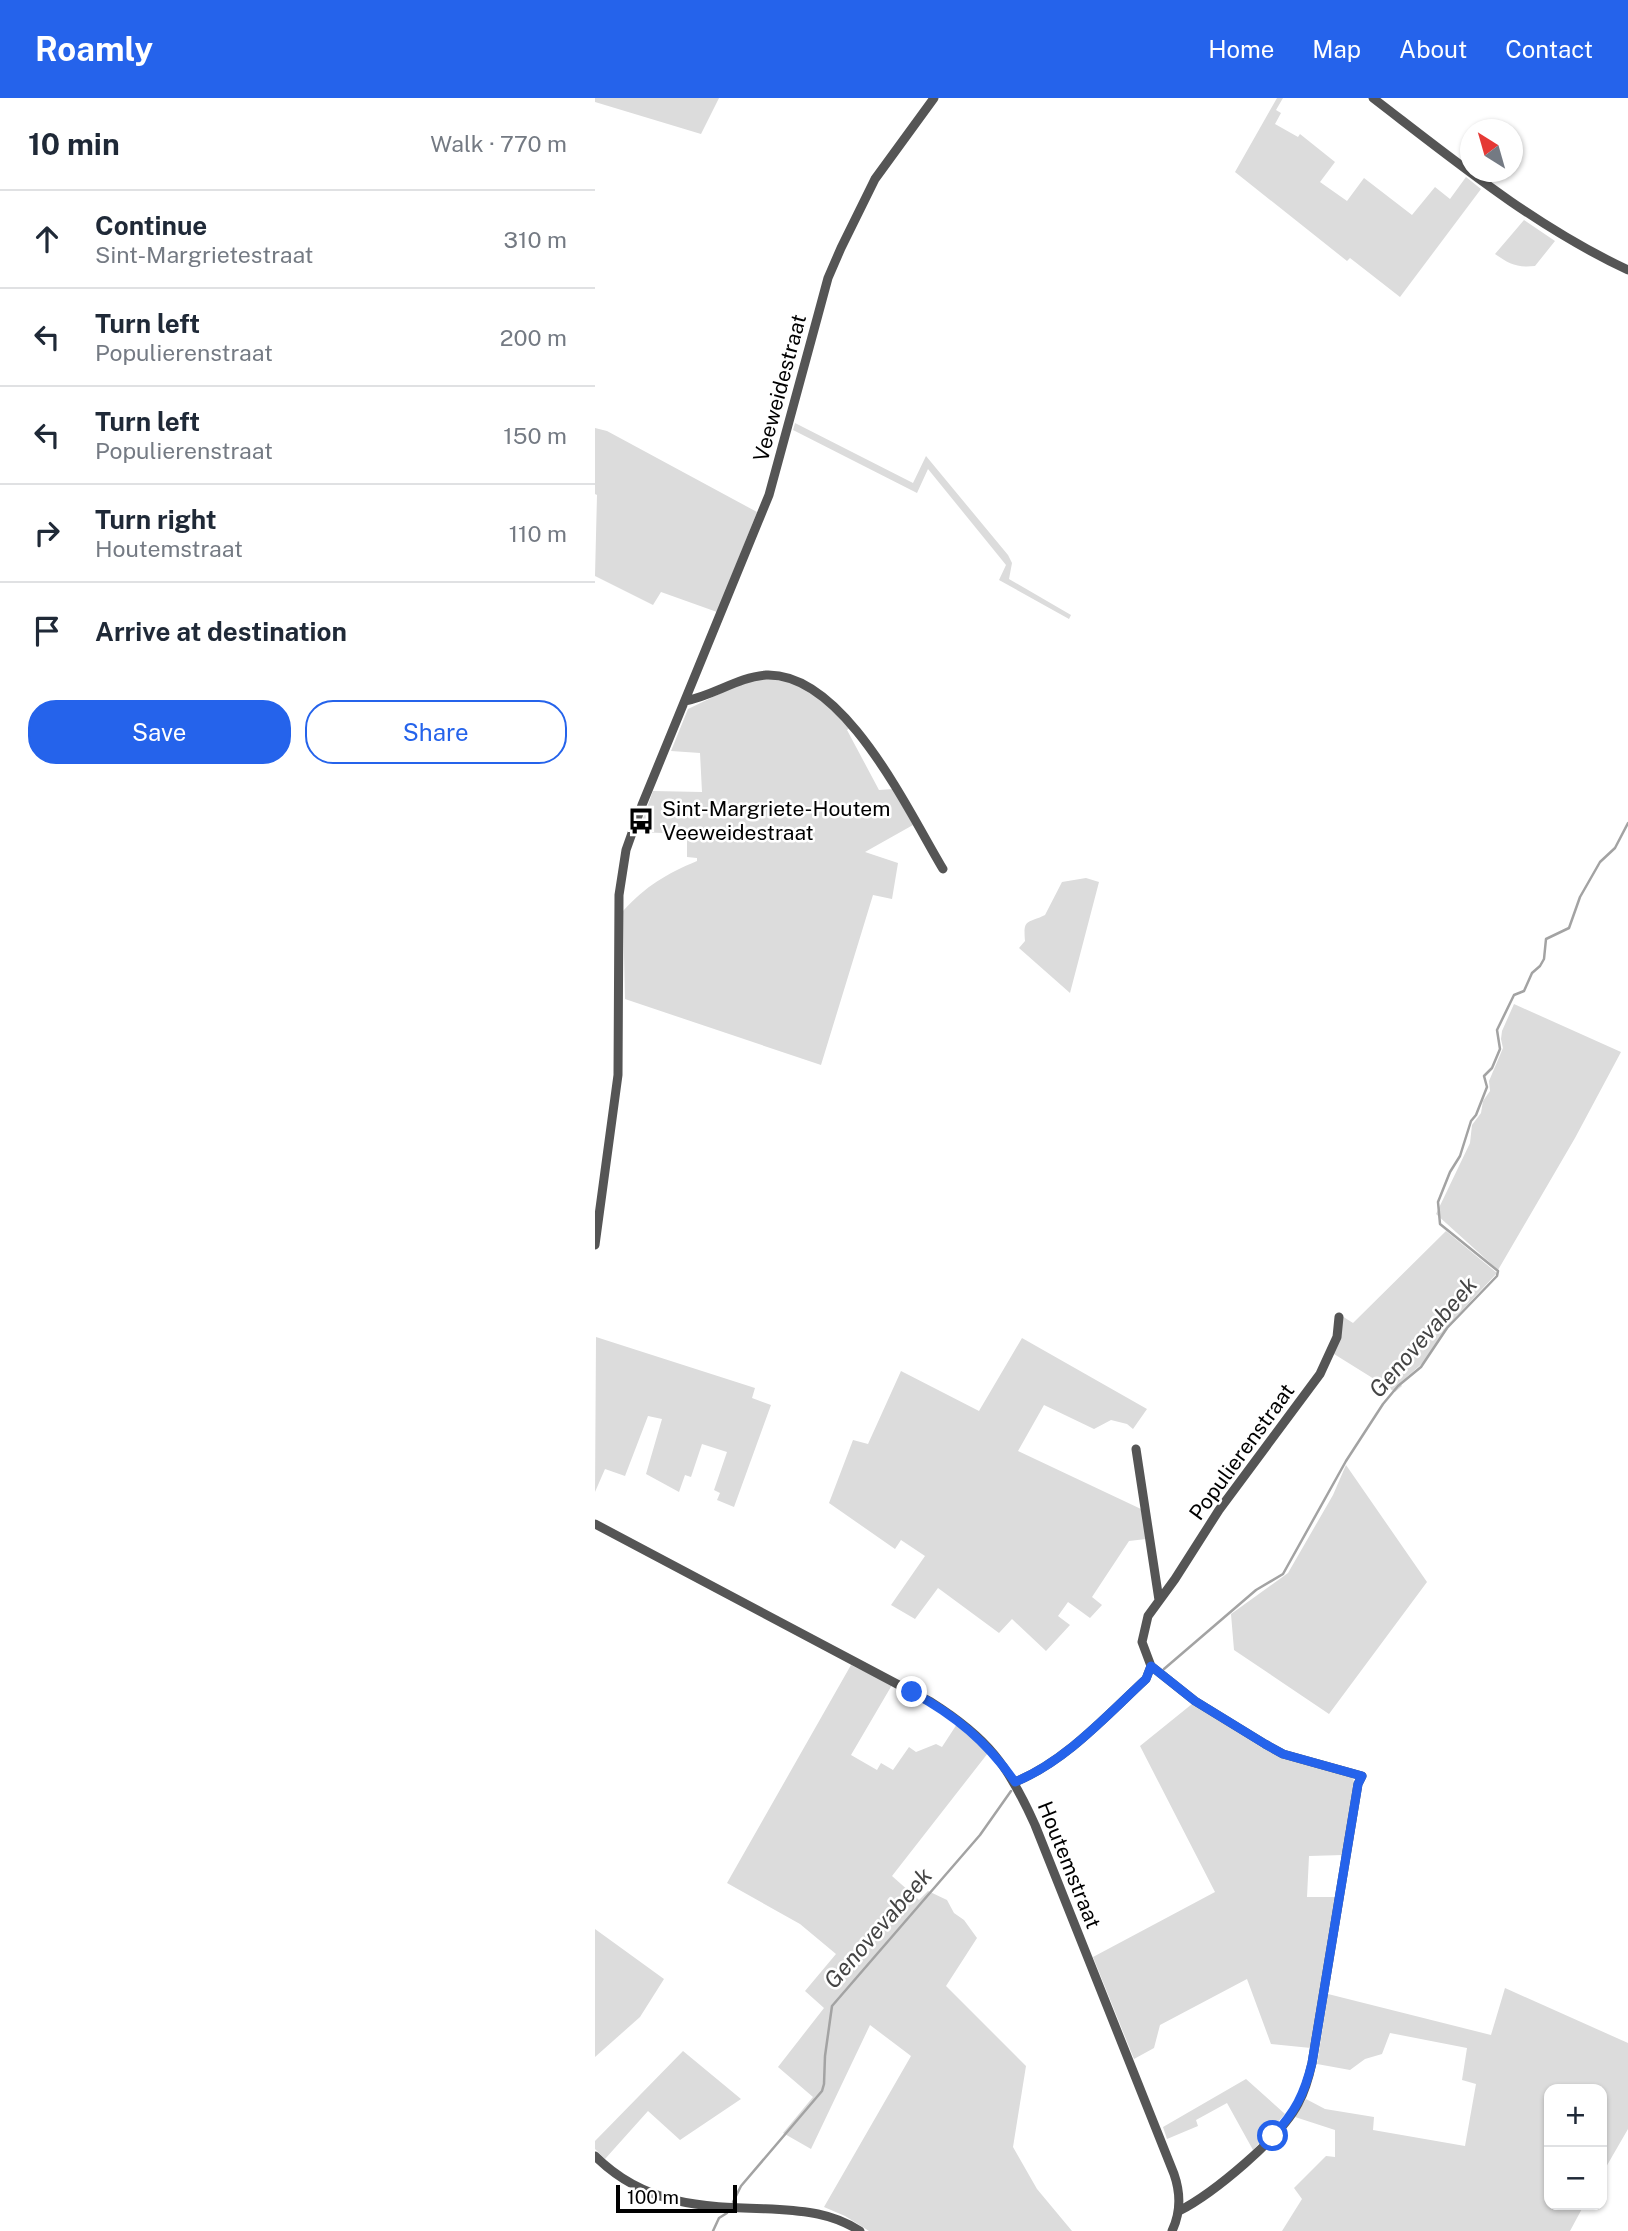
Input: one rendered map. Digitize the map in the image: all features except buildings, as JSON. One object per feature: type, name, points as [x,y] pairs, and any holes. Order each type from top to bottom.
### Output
[{"type":"street","name":"Veeweidestraat","points":[[595,1245],[618,1075],[618,930],[623,869],[632,831],[769,495],[821,302],[837,258],[875,179],[934,98]]},
{"type":"street","points":[[1373,98],[1521,210],[1592,253],[1628,271]]},
{"type":"street","points":[[685,701],[760,676],[784,677],[812,688],[835,707],[863,737],[943,869]]},
{"type":"street","name":"Populierenstraat","points":[[1151,1666],[1142,1642],[1148,1616],[1219,1510],[1320,1374],[1336,1337],[1339,1317]]},
{"type":"street","points":[[1136,1449],[1159,1601]]},
{"type":"street","name":"Houtemstraat","points":[[595,1524],[931,1702],[981,1739],[1015,1782],[1035,1825],[1174,2174],[1178,2187],[1179,2211],[1172,2231]]},
{"type":"street","points":[[1015,1782],[1036,1773],[1071,1747],[1146,1679],[1151,1666],[1195,1701],[1283,1754],[1362,1776],[1358,1784],[1306,2088],[1298,2106],[1260,2149],[1193,2203],[1179,2211]]},
{"type":"street","points":[[595,2156],[626,2181],[667,2200],[710,2207],[823,2214],[836,2217],[860,2231]]},
{"type":"shaded area","points":[[595,98],[719,98],[701,134],[595,102]]},
{"type":"shaded area","points":[[1277,98],[1283,98],[1276,110],[1281,113],[1275,124],[1298,137],[1300,134],[1335,162],[1320,182],[1347,201],[1364,178],[1412,215],[1435,187],[1450,199],[1462,182],[1472,182],[1481,189],[1400,297],[1350,258],[1347,261],[1235,172]]},
{"type":"shaded area","points":[[1524,220],[1555,241],[1535,266],[1513,264],[1495,254]]},
{"type":"shaded area","points":[[795,423],[913,483],[926,456],[1008,555],[1012,563],[1009,579],[1071,615],[1069,619],[999,580],[1006,565],[928,469],[917,493],[793,430]]},
{"type":"shaded area","points":[[595,428],[607,431],[757,512],[717,612],[661,592],[653,605],[595,576]]},
{"type":"shaded area","points":[[784,679],[811,690],[851,727],[847,730],[879,790],[893,789],[913,825],[865,852],[898,863],[892,899],[873,895],[821,1065],[625,999],[623,911],[657,882],[697,861],[697,858],[687,857],[687,834],[638,832],[653,791],[702,792],[700,753],[671,751],[688,709],[744,682]]},
{"type":"shaded area","points":[[1086,878],[1099,882],[1070,993],[1019,948],[1025,941],[1027,923],[1045,915],[1062,882]]},
{"type":"shaded area","points":[[1514,1004],[1621,1052],[1575,1138],[1498,1270],[1436,1214],[1470,1143],[1472,1125],[1481,1113],[1483,1101],[1490,1091],[1489,1081],[1503,1048],[1502,1031]]},
{"type":"shaded area","points":[[1446,1231],[1497,1273],[1457,1316],[1425,1361],[1400,1383],[1402,1386],[1395,1392],[1334,1354],[1342,1316],[1353,1323]]},
{"type":"shaded area","points":[[596,1337],[755,1388],[752,1398],[771,1405],[734,1507],[717,1500],[720,1493],[714,1490],[727,1452],[702,1444],[691,1477],[685,1475],[679,1492],[646,1474],[662,1419],[648,1416],[625,1476],[605,1469],[595,1492]]},
{"type":"shaded area","points":[[1022,1338],[1147,1409],[1133,1429],[1127,1424],[1111,1420],[1094,1429],[1044,1405],[1018,1451],[1141,1509],[1146,1539],[1129,1541],[1092,1597],[1102,1605],[1090,1618],[1068,1602],[1058,1616],[1070,1625],[1046,1651],[1012,1619],[999,1633],[938,1588],[915,1619],[891,1605],[925,1556],[901,1540],[895,1549],[829,1503],[853,1440],[868,1444],[901,1371],[979,1411]]},
{"type":"shaded area","points":[[1346,1465],[1427,1582],[1329,1714],[1234,1650],[1231,1614],[1288,1573],[1333,1495]]},
{"type":"shaded area","points":[[851,1665],[892,1685],[851,1755],[877,1770],[881,1763],[893,1770],[909,1747],[916,1752],[936,1744],[942,1747],[957,1724],[988,1753],[892,1876],[919,1900],[928,1891],[947,1900],[954,1913],[964,1920],[977,1938],[946,1986],[1026,2066],[1013,2147],[1037,2189],[1072,2231],[869,2231],[824,2207],[911,2056],[870,2025],[811,2149],[783,2133],[813,2097],[778,2067],[824,2008],[805,1991],[836,1954],[800,1924],[727,1883]]},
{"type":"shaded area","points":[[1192,1704],[1281,1757],[1353,1778],[1343,1855],[1309,1856],[1307,1897],[1336,1897],[1311,2048],[1271,2044],[1247,1979],[1160,2025],[1154,2048],[1134,2059],[1093,1957],[1215,1892],[1140,1746]]},
{"type":"shaded area","points":[[595,1929],[664,1979],[640,2017],[595,2057]]},
{"type":"shaded area","points":[[1505,1988],[1628,2043],[1628,2129],[1607,2165],[1607,2084],[1544,2084],[1544,2210],[1581,2210],[1570,2231],[1282,2231],[1302,2199],[1294,2188],[1326,2156],[1335,2157],[1335,2130],[1295,2117],[1306,2099],[1325,2109],[1374,2117],[1373,2130],[1465,2146],[1476,2084],[1462,2080],[1467,2048],[1390,2033],[1382,2054],[1365,2059],[1350,2070],[1317,2064],[1328,1994],[1491,2035]]},
{"type":"shaded area","points":[[683,2051],[741,2099],[680,2140],[648,2111],[605,2159],[595,2149],[595,2141]]},
{"type":"shaded area","points":[[1246,2079],[1285,2114],[1253,2150],[1227,2103],[1196,2120],[1198,2126],[1167,2139],[1163,2127]]},
{"type":"waterway","name":"Genovevabeek","points":[[1164,1669],[1256,1590],[1283,1574],[1346,1461],[1383,1404],[1398,1386],[1421,1367],[1447,1328],[1497,1276],[1498,1271],[1440,1224],[1438,1202],[1450,1172],[1460,1156],[1471,1121],[1487,1087],[1484,1076],[1492,1068],[1500,1049],[1497,1030],[1514,995],[1524,991],[1532,973],[1540,966],[1544,959],[1546,939],[1569,928],[1580,897],[1600,862],[1615,848],[1628,823]]},
{"type":"waterway","name":"Genovevabeek","points":[[733,2202],[741,2186],[822,2091],[832,2006],[980,1835],[1011,1791]]},
{"type":"waterway","name":"Genovevabeek","points":[[713,2231],[719,2218],[727,2213]]},
{"type":"place","name":"Sint-Margriete-Houtem Veeweidestraat","points":[[641,821]]},
{"type":"route","points":[[912,1692],[949,1713],[981,1739],[1015,1782],[1036,1773],[1071,1747],[1146,1679],[1151,1666],[1195,1701],[1283,1754],[1362,1776],[1358,1784],[1306,2088],[1298,2106],[1273,2136]]}]
